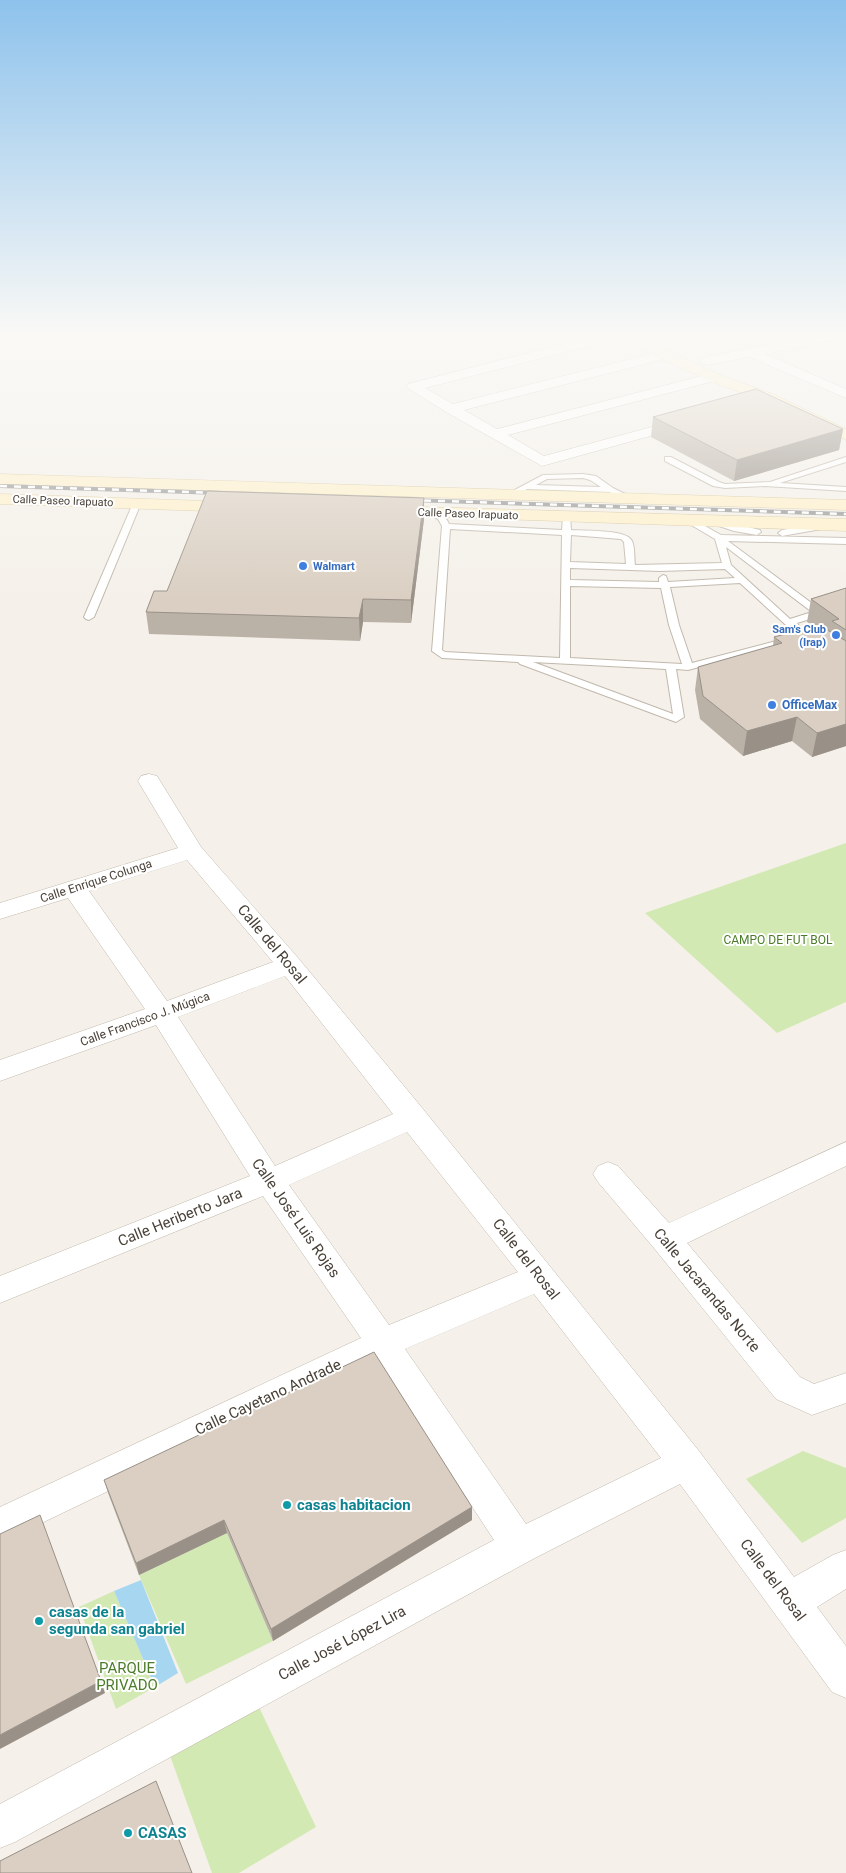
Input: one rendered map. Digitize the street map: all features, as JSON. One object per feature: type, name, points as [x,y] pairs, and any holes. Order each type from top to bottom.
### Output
[{"type":"main road","points":[[825,424],[846,434]]},
{"type":"main road","name":"Calle Paseo Irapuato","points":[[0,479],[517,491],[629,498],[846,505]]},
{"type":"main road","name":"Calle Paseo Irapuato","points":[[0,499],[254,507]]},
{"type":"main road","name":"Calle Paseo Irapuato","points":[[373,511],[439,519],[567,525],[689,520],[716,529],[840,525]]},
{"type":"main road","points":[[802,540],[840,525]]},
{"type":"street","points":[[478,424],[542,461],[673,424]]},
{"type":"street","points":[[495,434],[532,424]]},
{"type":"street","name":"Calle del Rosal","points":[[149,781],[192,850],[290,964],[540,1277],[686,1463],[846,1678]]},
{"type":"street","name":"Calle Enrique Colunga","points":[[0,911],[192,850]]},
{"type":"street","name":"Calle José Luis Rojas","points":[[74,888],[162,1013],[269,1181],[383,1342],[520,1546]]},
{"type":"street","name":"Calle Francisco J. Múgica","points":[[0,1071],[162,1013],[290,964]]},
{"type":"street","name":"Calle Heriberto Jara","points":[[0,1290],[269,1181],[413,1117]]},
{"type":"street","points":[[665,1239],[846,1153]]},
{"type":"street","name":"Calle Jacarandas Norte","points":[[608,1174],[665,1239],[788,1388],[812,1400],[838,1393],[846,1388]]},
{"type":"street","name":"Calle Cayetano Andrade","points":[[0,1525],[383,1342],[540,1277]]},
{"type":"street","name":"Calle José López Lira","points":[[0,1827],[520,1546],[686,1463]]},
{"type":"street","points":[[789,1602],[846,1568]]},
{"type":"lane","points":[[668,459],[716,484],[725,486],[765,484],[846,489]]},
{"type":"lane","points":[[765,484],[846,459]]},
{"type":"lane","points":[[517,491],[546,476],[583,476],[593,478],[610,490],[629,498]]},
{"type":"lane","points":[[517,491],[610,490]]},
{"type":"lane","points":[[89,617],[137,503]]},
{"type":"lane","points":[[439,519],[437,651],[442,655],[671,667],[688,666],[782,642],[792,634],[791,626],[793,621],[800,617],[846,605]]},
{"type":"lane","points":[[565,660],[567,525],[624,537],[628,541],[632,567]]},
{"type":"lane","points":[[716,529],[802,540],[846,541]]},
{"type":"lane","points":[[716,529],[727,566],[791,626],[807,636]]},
{"type":"lane","points":[[716,529],[818,612]]},
{"type":"lane","points":[[566,565],[660,568],[727,566]]},
{"type":"lane","points":[[660,568],[688,666]]},
{"type":"lane","points":[[566,583],[664,585],[743,580]]},
{"type":"lane","points":[[514,659],[676,719],[679,717],[671,667]]},
{"type":"green space","name":"CAMPO DE FUT BOL","points":[[846,843],[846,1002],[777,1033],[645,913]]},
{"type":"green space","points":[[803,1451],[846,1468],[846,1518],[802,1543],[746,1479]]},
{"type":"green space","points":[[227,1533],[273,1641],[186,1684],[139,1575]]},
{"type":"green space","name":"PARQUE PRIVADO","points":[[114,1591],[155,1687],[116,1709],[79,1607]]},
{"type":"green space","points":[[259,1707],[316,1827],[239,1873],[212,1873],[168,1750]]},
{"type":"water","points":[[141,1580],[178,1673],[155,1687],[114,1591]]},
{"type":"building","points":[[667,424],[833,424],[843,429],[737,460]]},
{"type":"building","name":"Walmart","points":[[207,491],[424,498],[411,600],[363,599],[359,618],[146,612],[154,591],[167,591]]},
{"type":"building","points":[[846,588],[846,630],[832,621],[839,619],[811,599]]},
{"type":"building","name":"OfficeMax","points":[[819,625],[846,641],[846,724],[817,733],[797,717],[747,731],[703,696],[698,667],[782,643],[774,637]]},
{"type":"building","name":"casas habitacion","points":[[374,1352],[472,1507],[271,1629],[224,1520],[136,1563],[104,1480]]},
{"type":"building","name":"casas de la segunda san gabriel","points":[[40,1515],[101,1681],[0,1735],[0,1534]]},
{"type":"building","name":"CASAS","points":[[156,1781],[192,1873],[0,1873],[0,1861]]},
{"type":"railway","points":[[0,486],[220,493]]},
{"type":"railway","points":[[410,500],[846,514]]},
{"type":"place","name":"Walmart","points":[[303,566]]},
{"type":"place","name":"Sam's Club (Irap)","points":[[836,635]]},
{"type":"place","name":"OfficeMax","points":[[772,705]]},
{"type":"place","name":"casas habitacion","points":[[287,1505]]},
{"type":"place","name":"casas de la segunda san gabriel","points":[[39,1621]]},
{"type":"place","name":"CASAS","points":[[128,1833]]}]
